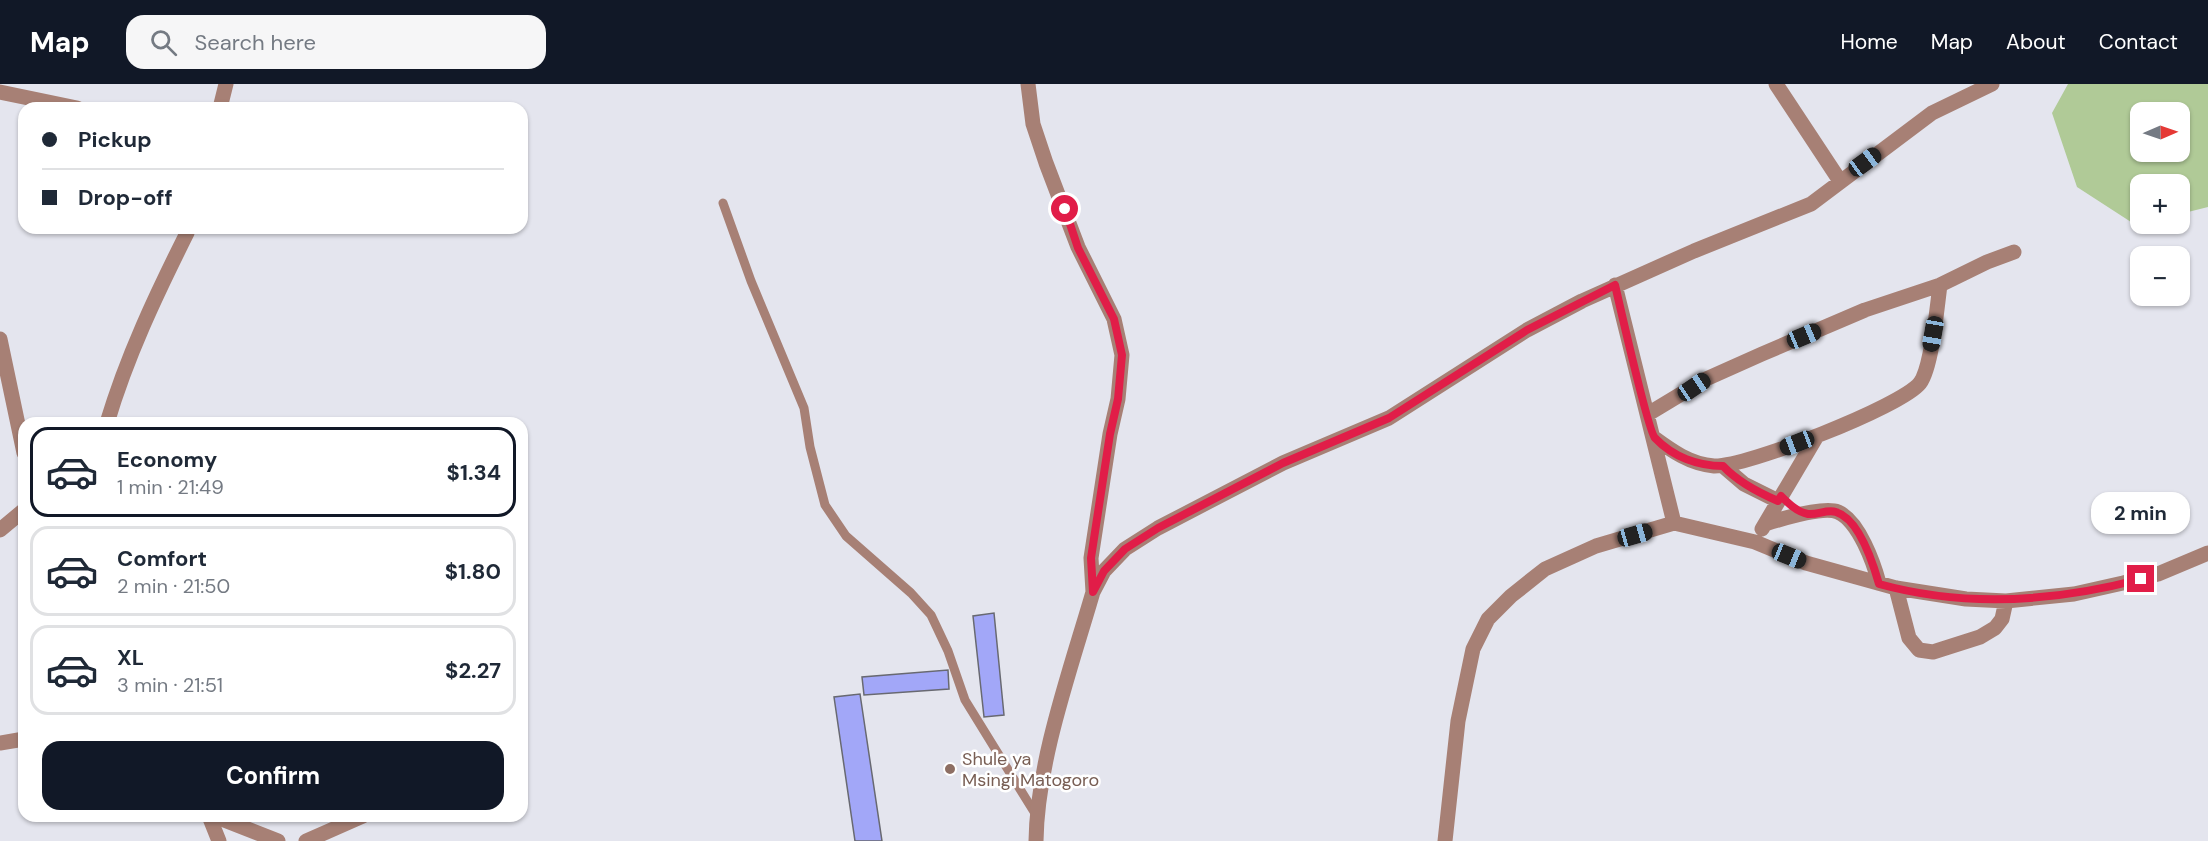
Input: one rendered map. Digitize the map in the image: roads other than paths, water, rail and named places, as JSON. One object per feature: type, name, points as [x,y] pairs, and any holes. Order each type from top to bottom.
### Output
[{"type":"street","points":[[222,102],[226,84]]},
{"type":"street","points":[[1028,84],[1033,124],[1046,163],[1078,248],[1114,319],[1122,355],[1118,399],[1108,446],[1091,558],[1093,592]]},
{"type":"street","points":[[1776,84],[1840,181]]},
{"type":"street","points":[[1036,841],[1036,815],[1048,756],[1093,592],[1104,571],[1125,549],[1158,528],[1283,463],[1389,418],[1527,330],[1615,285],[1811,204],[1825,196],[1840,181],[1932,113],[1992,84]]},
{"type":"street","points":[[0,92],[48,102]]},
{"type":"street","points":[[109,417],[118,386],[147,312],[187,234]]},
{"type":"street","points":[[1648,414],[1706,379],[1744,362],[1865,310],[1940,285],[1986,262],[2014,252]]},
{"type":"street","points":[[1615,285],[1674,523]]},
{"type":"street","points":[[1653,437],[1680,456],[1698,464],[1723,466],[1758,458],[1817,436],[1898,401],[1920,383],[1927,366],[1940,285]]},
{"type":"street","points":[[0,339],[18,424]]},
{"type":"street","points":[[1755,542],[1817,436]]},
{"type":"street","points":[[1723,466],[1744,484],[1779,498],[1809,514]]},
{"type":"street","points":[[1765,524],[1809,514],[1838,512],[1846,518],[1867,550],[1879,584]]},
{"type":"street","points":[[0,530],[18,515]]},
{"type":"street","points":[[1445,841],[1458,721],[1473,649],[1488,619],[1545,569],[1596,546],[1674,523],[1755,542],[1806,563],[1896,588],[1966,599],[2006,601],[2074,594],[2158,574],[2206,557]]},
{"type":"street","points":[[1896,588],[1909,638],[1919,650],[1933,652],[1980,637],[1995,628],[2002,619],[2006,601]]},
{"type":"street","points":[[0,743],[18,740]]},
{"type":"street","points":[[211,822],[219,841]]},
{"type":"street","points":[[229,822],[278,841]]},
{"type":"street","points":[[306,841],[349,822]]},
{"type":"lane","points":[[723,203],[751,280],[804,408],[810,447],[825,505],[846,536],[911,593],[931,615],[948,651],[965,700],[1036,815]]},
{"type":"place","name":"Shule ya Msingi Matogoro","points":[[950,769]]}]
